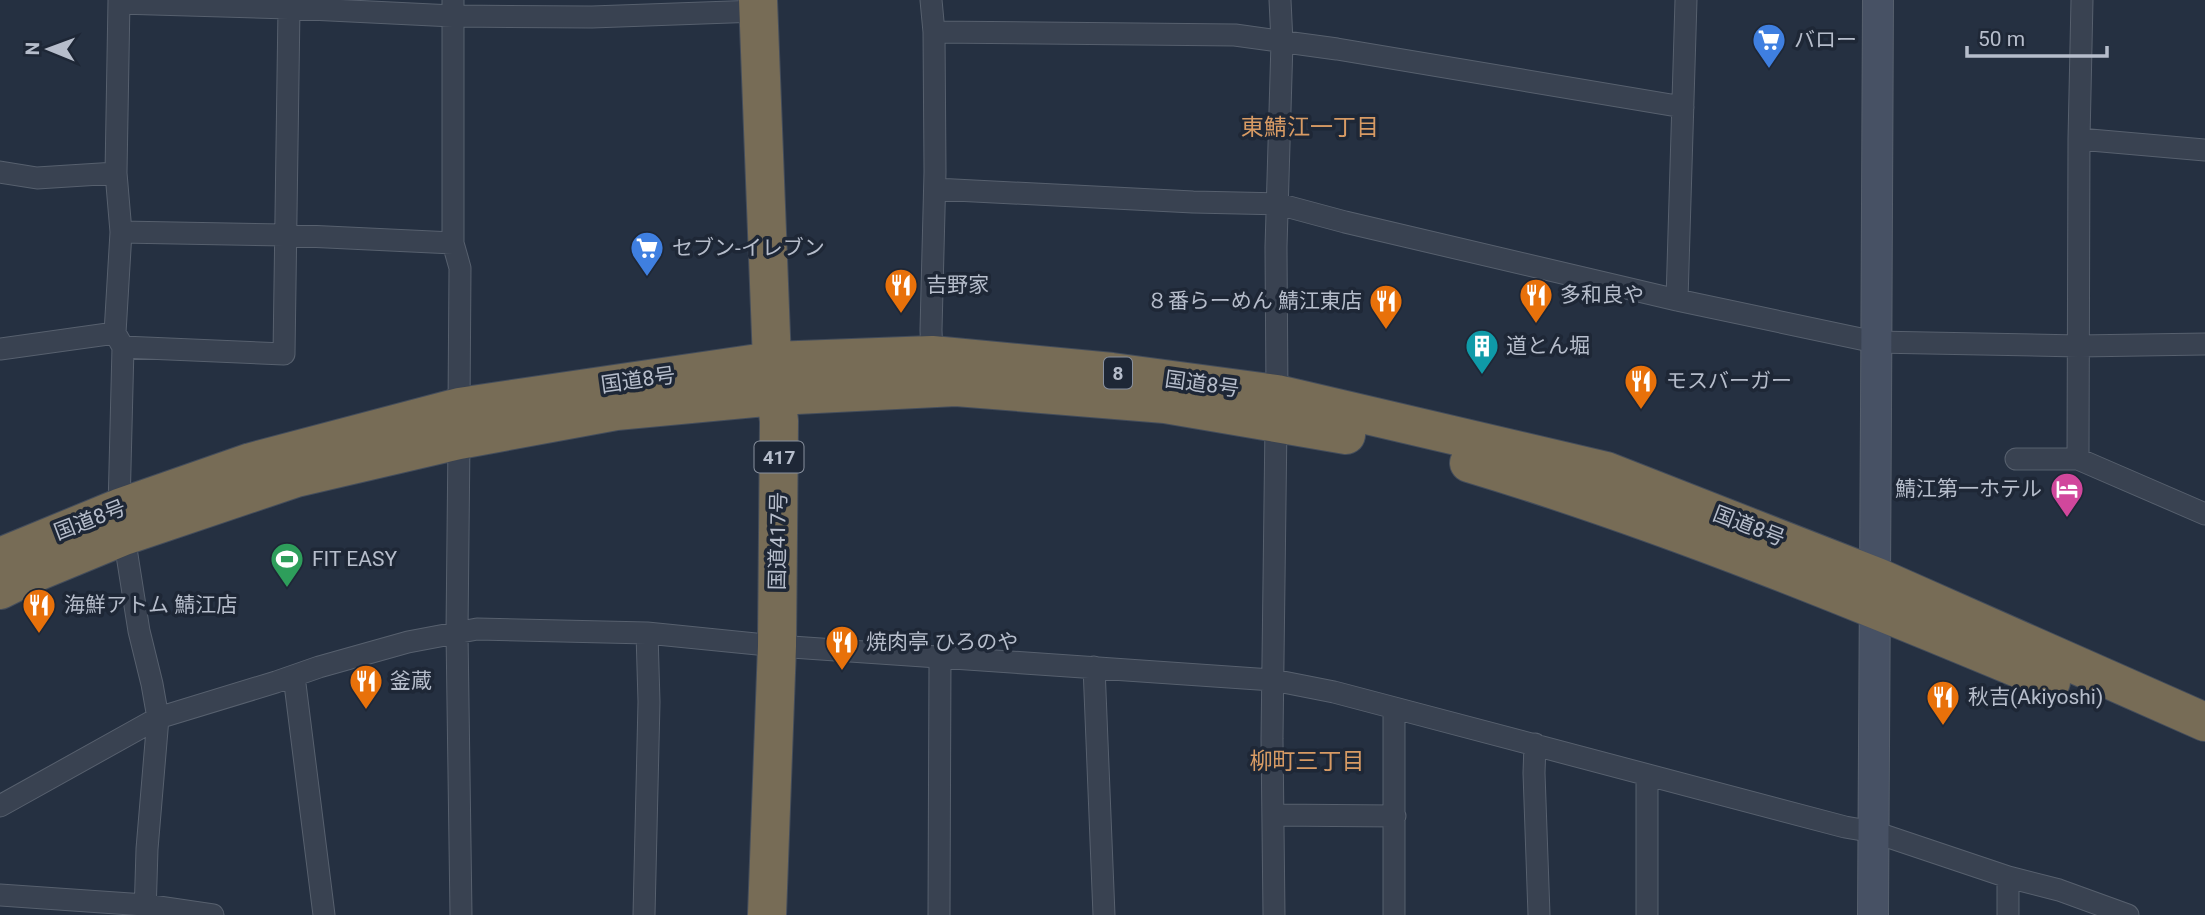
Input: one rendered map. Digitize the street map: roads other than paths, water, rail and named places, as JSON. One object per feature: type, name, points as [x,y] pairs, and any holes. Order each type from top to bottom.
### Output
[{"type":"highway","name":"国道417号","points":[[758,6],[774,378],[779,421],[777,646],[767,915]]},
{"type":"highway","name":"国道8号","points":[[0,590],[121,522],[250,462],[459,423],[932,355],[1112,372],[1276,408],[1606,471],[1877,593],[2205,747]]},
{"type":"highway","name":"国道8号","points":[[774,378],[957,387],[1165,404],[1276,408]]},
{"type":"highway","name":"国道8号","points":[[0,557],[121,522]]},
{"type":"highway","name":"国道8号","points":[[1877,593],[2205,722]]},
{"type":"street","points":[[931,0],[934,32],[935,189],[930,330],[932,355]]},
{"type":"street","points":[[1274,915],[1273,680],[1282,42],[1280,0]]},
{"type":"street","points":[[1677,300],[1686,0]]},
{"type":"street","points":[[1873,915],[1877,593],[1875,342],[1878,0]]},
{"type":"street","points":[[2078,459],[2082,0]]},
{"type":"street","points":[[145,910],[147,849],[158,718],[139,631],[121,522],[121,233],[116,173],[119,2],[289,8],[453,8],[592,17],[758,6]]},
{"type":"street","points":[[0,349],[119,340],[284,354],[289,8]]},
{"type":"street","points":[[453,8],[453,243],[460,268],[457,632],[461,915]]},
{"type":"street","points":[[934,32],[1235,35],[1337,49],[1683,107]]},
{"type":"street","points":[[2079,139],[2205,150]]},
{"type":"street","points":[[0,172],[37,178],[116,173]]},
{"type":"street","points":[[935,189],[1278,204],[1677,300],[1875,342],[2079,346],[2205,344]]},
{"type":"street","points":[[121,233],[285,235],[453,243]]},
{"type":"street","points":[[2016,460],[2078,459],[2205,514]]},
{"type":"street","points":[[0,806],[158,718],[408,642],[477,629],[647,633],[777,646],[1273,680],[1334,692],[1845,827],[1874,832],[2008,877],[2059,890],[2128,915]]},
{"type":"street","points":[[644,915],[649,702],[647,633]]},
{"type":"street","points":[[939,915],[940,657]]},
{"type":"street","points":[[1094,667],[1104,915]]},
{"type":"street","points":[[294,676],[324,915]]},
{"type":"street","points":[[1394,709],[1394,915]]},
{"type":"street","points":[[1535,744],[1539,915]]},
{"type":"street","points":[[1647,775],[1647,915]]},
{"type":"street","points":[[1273,815],[1395,816]]},
{"type":"street","points":[[2008,877],[2008,915]]},
{"type":"street","points":[[0,895],[213,915]]},
{"type":"place","name":"バロー","points":[[1769,70]]},
{"type":"place","name":"セブン-イレブン","points":[[647,278]]},
{"type":"place","name":"吉野家","points":[[901,315]]},
{"type":"place","name":"多和良や","points":[[1536,325]]},
{"type":"place","name":"８番らーめん 鯖江東店","points":[[1386,331]]},
{"type":"place","name":"道とん堀","points":[[1482,376]]},
{"type":"place","name":"モスバーガー","points":[[1641,411]]},
{"type":"place","name":"鯖江第一ホテル","points":[[2067,519]]},
{"type":"place","name":"FIT EASY","points":[[287,589]]},
{"type":"place","name":"海鮮アトム 鯖江店","points":[[39,635]]},
{"type":"place","name":"焼肉亭 ひろのや","points":[[842,672]]},
{"type":"place","name":"釜蔵","points":[[366,711]]},
{"type":"place","name":"秋吉(Akiyoshi)","points":[[1943,727]]},
{"type":"district","name":"東鯖江一丁目","points":[[1310,127]]},
{"type":"district","name":"柳町三丁目","points":[[1307,761]]}]
